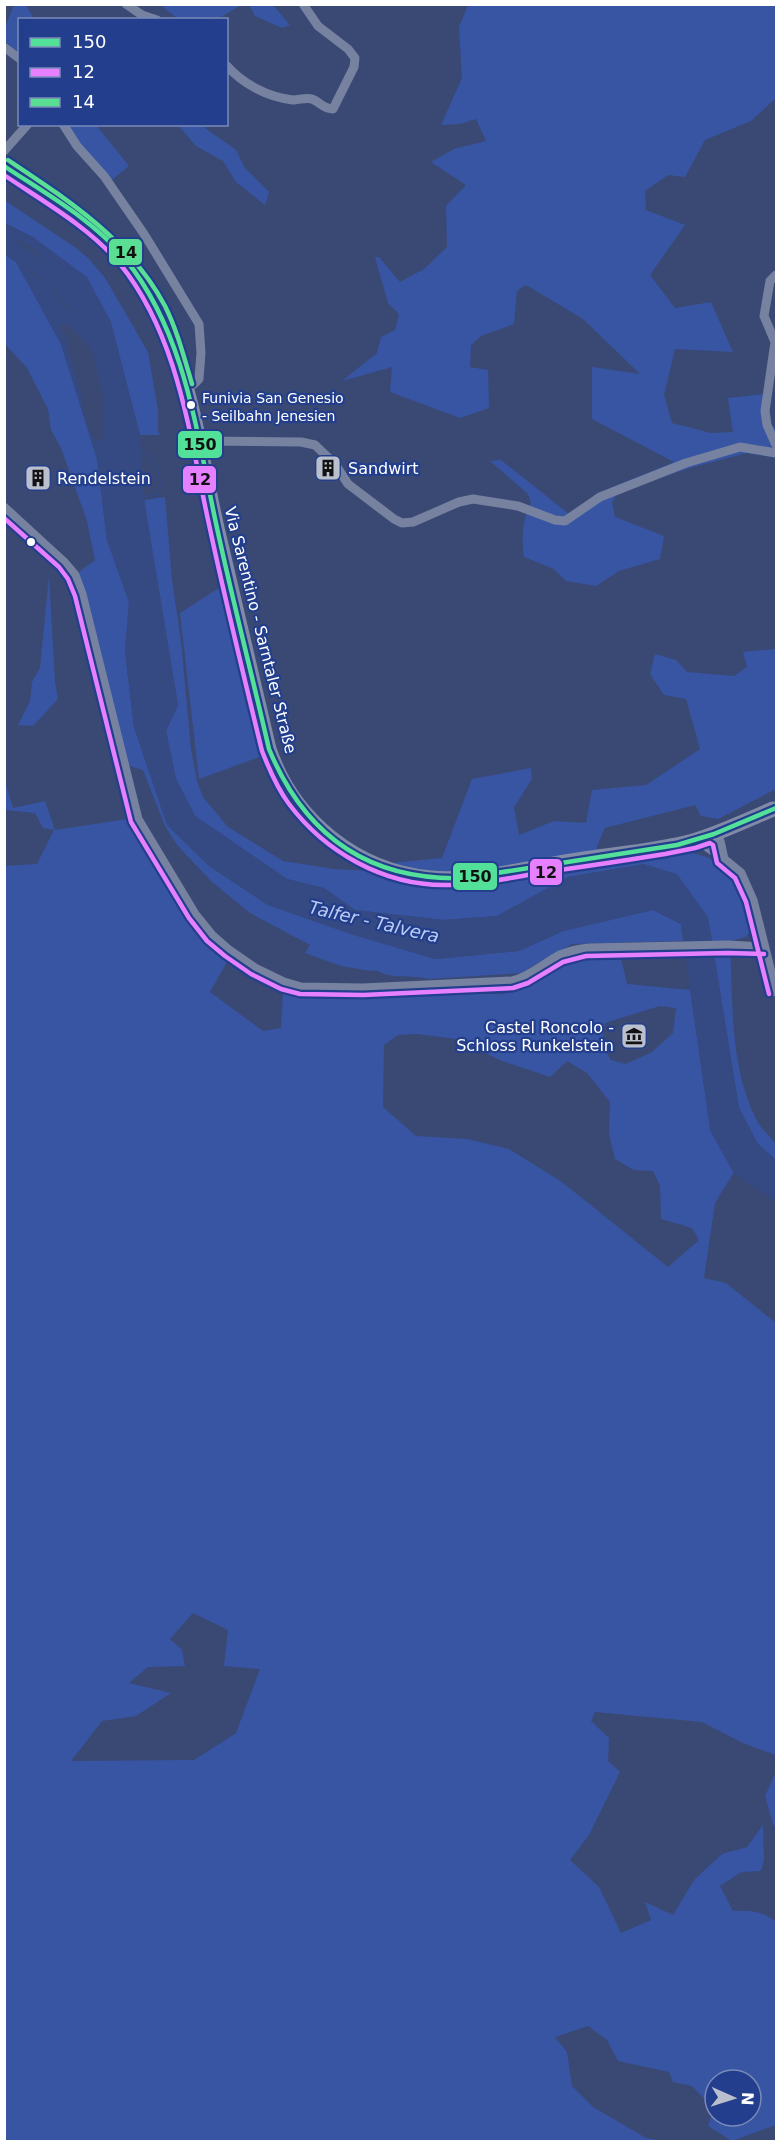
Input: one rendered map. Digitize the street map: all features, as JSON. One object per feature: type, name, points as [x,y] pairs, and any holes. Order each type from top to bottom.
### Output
[{"type":"main road","name":"Via Sarentino - Sarntaler Straße","points":[[4,166],[100,233],[126,261],[153,300],[171,338],[184,386],[273,762],[301,808],[344,848],[373,864],[407,874],[432,878],[477,876],[693,841],[714,841],[729,827],[773,809]]},
{"type":"street","points":[[126,4],[151,18]]},
{"type":"street","points":[[228,67],[239,79],[255,89],[289,99],[310,98],[320,105],[333,109],[354,67],[355,58],[348,49],[318,26],[303,4]]},
{"type":"street","points":[[4,47],[18,58]]},
{"type":"street","points":[[4,151],[26,126]]},
{"type":"street","points":[[64,126],[77,146],[104,176],[138,224],[199,324],[201,352],[199,379],[194,384],[184,386]]},
{"type":"street","points":[[777,275],[770,281],[764,316],[775,342],[765,411],[767,425],[777,445]]},
{"type":"street","points":[[198,441],[313,444],[335,464],[348,484],[402,523],[418,521],[459,502],[473,499],[518,506],[555,520],[565,521],[600,497],[679,465],[740,447],[777,453]]},
{"type":"street","points":[[4,507],[64,562],[77,580],[138,819],[195,914],[229,950],[255,968],[284,982],[301,987],[363,988],[512,981],[527,976],[561,955],[574,950],[614,946],[764,947]]},
{"type":"street","points":[[714,841],[724,859],[741,873],[749,891],[777,992]]},
{"type":"shaded area","points":[[14,5],[26,5],[33,18],[18,18],[18,52],[5,41],[4,30]]},
{"type":"shaded area","points":[[161,5],[241,5],[221,17],[177,18]]},
{"type":"shaded area","points":[[249,5],[273,5],[290,25],[282,28],[255,16]]},
{"type":"shaded area","points":[[468,5],[776,5],[776,98],[751,121],[705,140],[685,177],[668,175],[645,191],[646,210],[685,225],[650,275],[675,308],[711,302],[733,352],[675,349],[664,395],[672,423],[711,433],[733,432],[728,398],[765,394],[770,425],[776,429],[776,458],[747,453],[693,467],[618,492],[612,502],[615,517],[664,536],[660,559],[619,571],[596,586],[566,581],[554,569],[524,557],[523,530],[525,517],[531,504],[528,494],[490,461],[501,460],[569,514],[598,493],[674,462],[592,419],[592,367],[640,374],[583,319],[526,285],[517,291],[514,324],[481,336],[471,345],[470,367],[488,370],[489,408],[460,418],[390,392],[392,367],[342,381],[377,353],[381,337],[395,330],[399,314],[388,303],[375,257],[379,257],[400,282],[424,269],[447,247],[446,206],[466,185],[431,162],[454,149],[486,141],[476,119],[460,124],[441,125],[462,78],[459,27]]},
{"type":"shaded area","points":[[59,126],[97,126],[129,166],[107,184]]},
{"type":"shaded area","points":[[179,126],[204,126],[236,150],[245,168],[269,192],[265,205],[236,182],[223,161],[196,146]]},
{"type":"shaded area","points":[[4,200],[76,248],[105,278],[148,352],[158,410],[158,432],[161,435],[140,435],[111,324],[33,237],[5,223]]},
{"type":"shaded area","points":[[4,254],[16,262],[61,344],[97,459],[107,540],[129,602],[125,652],[134,727],[167,825],[209,866],[268,905],[351,934],[435,959],[519,951],[563,931],[653,910],[681,924],[683,941],[572,944],[521,973],[428,979],[395,976],[376,970],[341,966],[305,953],[310,945],[250,913],[212,882],[177,845],[165,826],[143,770],[124,764],[75,575],[95,560],[87,521],[61,448],[51,430],[48,409],[27,368],[5,344]]},
{"type":"shaded area","points":[[165,497],[191,749],[197,781],[203,797],[228,827],[283,861],[334,869],[370,871],[406,880],[391,863],[442,858],[472,779],[531,768],[532,779],[514,807],[519,835],[554,821],[586,823],[592,790],[646,785],[700,749],[686,699],[664,695],[650,674],[655,654],[676,660],[687,672],[734,676],[747,667],[743,652],[776,649],[776,789],[718,819],[701,816],[695,805],[605,828],[597,846],[597,854],[657,850],[696,854],[714,860],[730,871],[742,887],[752,928],[746,937],[730,941],[734,1032],[741,1077],[747,1098],[756,1119],[776,1144],[776,1160],[758,1144],[739,1108],[708,917],[644,864],[568,877],[497,916],[443,920],[355,910],[324,888],[287,879],[195,816],[176,779],[166,731],[178,705],[144,500]]},
{"type":"shaded area","points":[[49,576],[58,699],[33,726],[18,725],[30,701],[32,682],[40,668]]},
{"type":"shaded area","points":[[227,583],[265,755],[199,779],[180,613]]},
{"type":"shaded area","points":[[4,779],[13,808],[45,801],[55,830],[134,818],[194,914],[232,953],[210,992],[263,1031],[281,1028],[283,993],[291,991],[505,994],[508,985],[562,957],[579,952],[619,950],[627,984],[690,990],[711,1132],[734,1172],[715,1203],[704,1278],[726,1283],[776,1323],[776,1755],[743,1743],[702,1722],[595,1712],[591,1721],[609,1738],[608,1761],[620,1772],[589,1835],[570,1860],[599,1887],[621,1933],[651,1920],[645,1902],[673,1915],[694,1880],[722,1854],[747,1847],[763,1825],[764,1860],[761,1871],[741,1872],[720,1886],[733,1911],[756,1912],[776,1922],[776,2125],[732,2141],[711,2128],[763,2128],[763,2068],[703,2068],[703,2098],[692,2086],[673,2082],[669,2072],[618,2061],[607,2040],[588,2026],[555,2037],[567,2052],[572,2086],[593,2107],[646,2138],[664,2141],[5,2141],[4,866],[37,864],[54,830],[43,828],[35,813],[5,810]],"holes":[[[660,1006],[676,1008],[673,1033],[652,1052],[626,1064],[611,1060],[602,1045],[605,1023]],[[417,1034],[457,1039],[502,1061],[550,1077],[567,1061],[587,1073],[610,1102],[609,1134],[615,1159],[634,1170],[653,1171],[660,1186],[661,1219],[692,1228],[699,1240],[668,1267],[562,1182],[509,1149],[467,1139],[416,1136],[383,1107],[384,1045],[398,1035]],[[193,1613],[228,1630],[224,1666],[260,1669],[236,1733],[194,1760],[71,1761],[102,1721],[136,1716],[171,1693],[129,1683],[148,1667],[185,1666],[182,1650],[170,1639]]]},
{"type":"shaded area","points":[[776,1772],[776,1828],[765,1796]]},
{"type":"water","name":"Talfer - Talvera","points":[[4,223],[33,237],[87,277],[111,322],[140,435],[144,500],[178,705],[166,731],[176,779],[195,816],[287,879],[324,888],[355,910],[443,920],[497,916],[568,877],[644,864],[677,874],[708,917],[739,1108],[758,1144],[776,1160],[776,1202],[733,1172],[710,1130],[681,924],[653,910],[563,931],[519,951],[435,959],[351,934],[268,905],[209,866],[167,825],[134,727],[125,652],[129,602],[107,540],[97,459],[61,344],[16,262],[5,254]],"holes":[[[7,238],[28,245],[53,271],[66,279],[74,294],[73,309],[66,308],[51,287],[31,273],[6,241]],[[63,324],[69,326],[93,353],[104,401],[103,441],[92,438],[84,417],[80,390],[64,333],[60,328]]]},
{"type":"waterway","points":[[4,241],[57,281],[87,319]]},
{"type":"waterway","points":[[140,449],[154,463],[160,481],[159,495],[143,497]]},
{"type":"transit line","name":"14","points":[[8,160],[75,206],[116,241],[134,261],[151,282],[165,306],[177,334],[192,384]]},
{"type":"transit line","name":"150","points":[[4,166],[69,208],[99,232],[126,260],[147,290],[163,321],[176,354],[196,423],[223,556],[269,749],[284,780],[301,806],[321,829],[344,847],[370,861],[398,871],[430,877],[464,878],[677,845],[714,834],[776,808]]},
{"type":"transit line","name":"12","points":[[4,175],[65,216],[108,251],[140,293],[157,324],[170,357],[189,426],[222,585],[262,751],[281,792],[303,821],[338,851],[378,872],[399,879],[444,885],[480,883],[634,859],[695,848],[710,843],[713,845],[717,863],[735,878],[746,902],[769,994]]},
{"type":"transit line","name":"12","points":[[4,518],[59,567],[68,579],[75,596],[131,822],[189,918],[207,941],[251,974],[281,989],[300,994],[363,995],[513,988],[528,983],[563,962],[586,956],[764,954]]},
{"type":"place","name":"Funivia San Genesio - Seilbahn Jenesien","points":[[191,405]]},
{"type":"place","name":"Sandwirt","points":[[328,468]]},
{"type":"place","name":"Rendelstein","points":[[38,478]]},
{"type":"place","name":"Castel Roncolo - Schloss Runkelstein","points":[[634,1036]]}]
